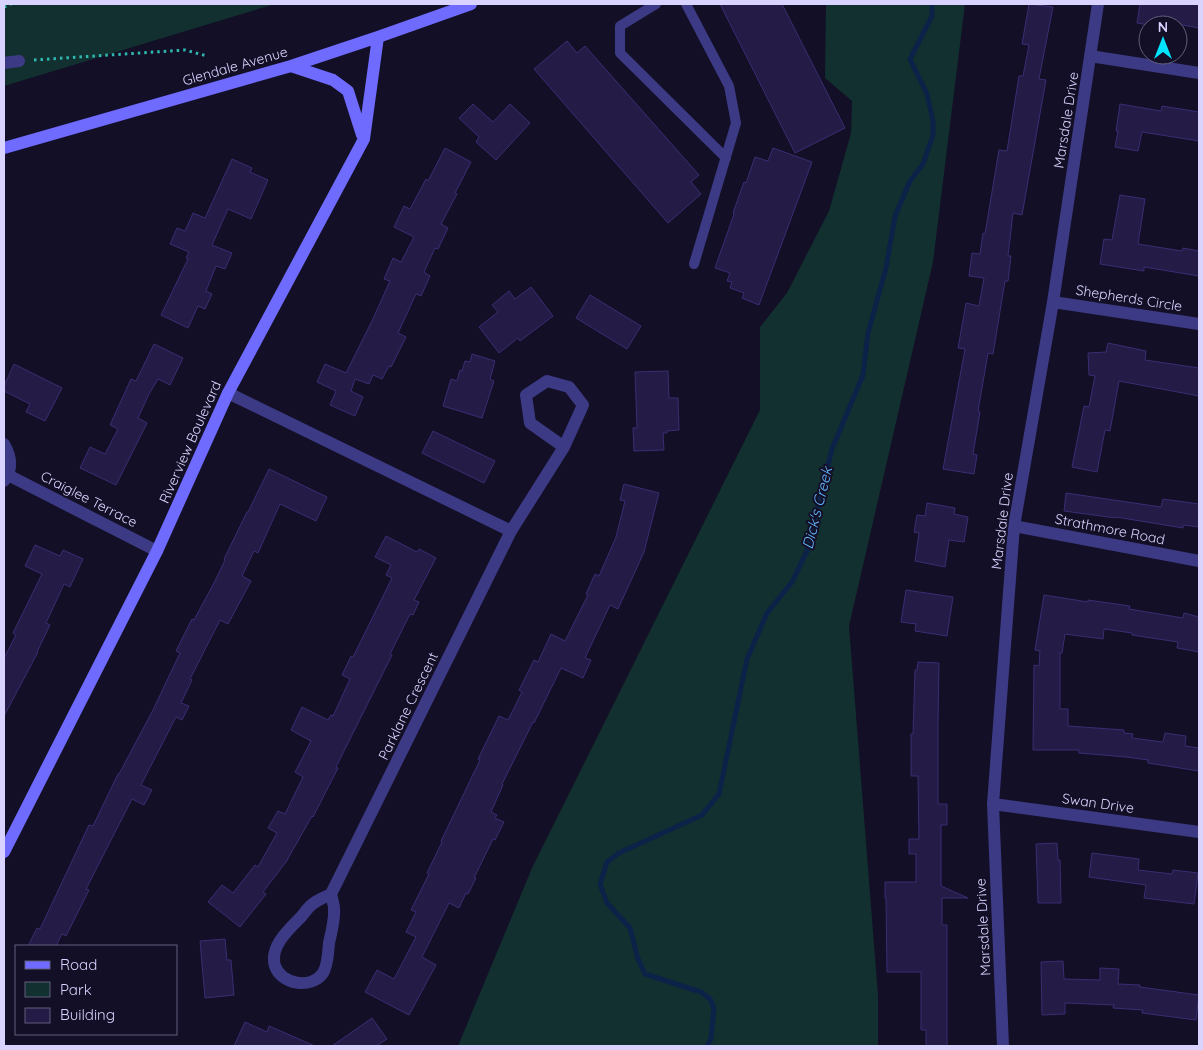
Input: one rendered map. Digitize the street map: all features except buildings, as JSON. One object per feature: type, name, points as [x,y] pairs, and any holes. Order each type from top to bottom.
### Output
[{"type":"street","name":"Glendale Avenue","points":[[4,148],[290,66],[472,4]]},
{"type":"street","name":"Marsdale Drive","points":[[1003,1046],[992,804],[1014,526],[1054,302],[1098,4]]},
{"type":"street","name":"Riverview Boulevard","points":[[4,852],[157,550],[228,393],[364,139],[378,37]]},
{"type":"street","points":[[1090,56],[1199,73]]},
{"type":"street","points":[[4,63],[18,61]]},
{"type":"street","points":[[290,66],[332,80],[348,91],[364,139]]},
{"type":"street","name":"Shepherds Circle","points":[[1054,302],[1199,324]]},
{"type":"street","name":"Parklane Crescent","points":[[331,894],[511,531],[564,447],[584,405],[570,387],[547,381],[526,395],[530,423],[564,447]]},
{"type":"street","points":[[228,393],[511,531]]},
{"type":"street","name":"Craiglee Terrace","points":[[4,444],[10,460],[10,469],[6,478],[157,550]]},
{"type":"street","name":"Strathmore Road","points":[[1014,526],[1199,561]]},
{"type":"street","name":"Swan Drive","points":[[992,804],[1199,832]]},
{"type":"street","points":[[331,894],[334,910],[323,973],[316,980],[307,983],[288,980],[276,967],[274,960],[277,946],[288,930],[314,903],[331,894]]},
{"type":"lane","points":[[656,4],[620,26],[620,53],[726,158]]},
{"type":"lane","points":[[686,4],[729,86],[736,124],[694,264]]},
{"type":"path","points":[[4,7],[11,4]]},
{"type":"path","points":[[18,61],[185,50],[207,56]]},
{"type":"green space","points":[[4,4],[275,4],[4,86]]},
{"type":"green space","points":[[826,4],[965,4],[933,262],[849,626],[878,995],[878,1046],[458,1046],[532,868],[760,410],[760,327],[787,293],[829,211],[851,133],[852,101],[825,78]]},
{"type":"waterway","name":"Dick's Creek","points":[[707,1046],[711,1039],[714,1008],[710,999],[701,992],[645,974],[638,959],[630,928],[607,903],[600,884],[607,862],[619,853],[702,815],[719,794],[747,659],[767,613],[792,582],[807,551],[832,449],[863,375],[868,333],[886,268],[895,216],[910,181],[923,164],[933,135],[933,121],[927,94],[910,59],[932,16],[932,4]]}]
